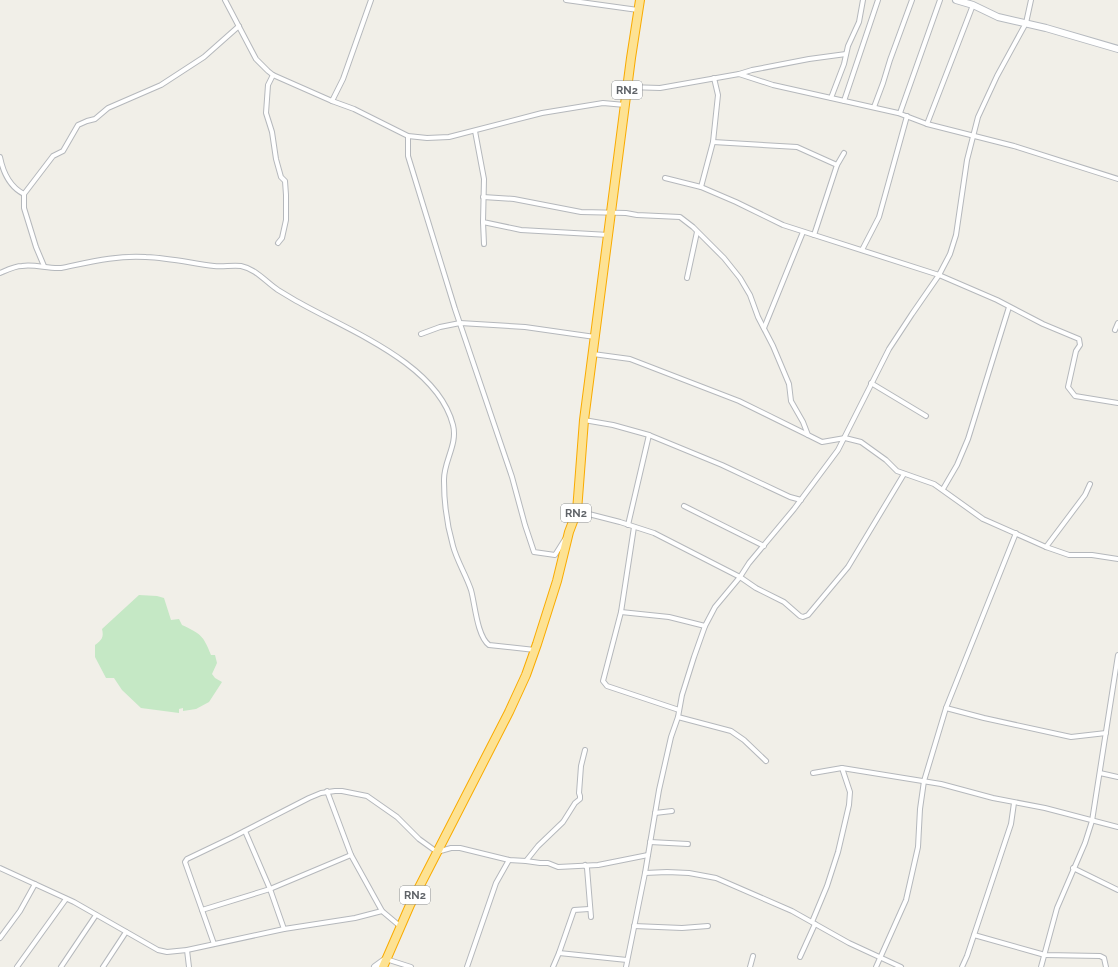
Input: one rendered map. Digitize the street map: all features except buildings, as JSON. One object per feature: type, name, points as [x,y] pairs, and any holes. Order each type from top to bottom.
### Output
[{"type":"highway","name":"RN2","points":[[383,967],[410,905],[509,712],[526,675],[557,581],[569,532],[577,511],[584,420],[640,0]]},
{"type":"street","points":[[225,0],[256,59],[268,71],[280,79],[354,109],[408,136],[422,138],[449,137],[542,113],[584,105],[603,102],[625,105]]},
{"type":"street","points":[[332,101],[343,79],[371,0]]},
{"type":"street","points":[[566,0],[639,10]]},
{"type":"street","points":[[831,98],[859,22],[864,0]]},
{"type":"street","points":[[844,101],[878,0]]},
{"type":"street","points":[[874,107],[912,0]]},
{"type":"street","points":[[900,113],[940,0]]},
{"type":"street","points":[[956,0],[973,5],[998,17],[1118,49]]},
{"type":"street","points":[[626,967],[646,873],[655,813],[671,737],[705,626],[715,607],[740,577],[748,563],[764,546],[801,500],[838,450],[871,383],[899,332],[939,275],[950,254],[956,235],[967,160],[978,117],[1008,55],[1026,24],[1031,0]]},
{"type":"street","points":[[927,124],[973,5]]},
{"type":"street","points":[[44,266],[36,247],[24,208],[24,194],[53,156],[63,151],[78,125],[95,119],[108,108],[161,85],[204,57],[239,26]]},
{"type":"street","points":[[628,87],[660,88],[809,59],[846,54]]},
{"type":"street","points":[[738,74],[773,85],[900,113],[927,124],[1014,146],[1118,179]]},
{"type":"street","points":[[274,75],[268,85],[266,113],[272,132],[276,159],[281,177],[285,181],[286,196],[286,220],[282,238],[278,243]]},
{"type":"street","points":[[701,187],[712,142],[718,95],[714,78]]},
{"type":"street","points":[[862,250],[879,217],[907,116]]},
{"type":"street","points":[[475,130],[484,179],[484,244]]},
{"type":"street","points":[[408,136],[408,156],[460,323],[512,477],[534,552],[554,555],[569,532]]},
{"type":"street","points":[[712,142],[797,147],[837,165]]},
{"type":"street","points":[[814,235],[837,165],[844,153]]},
{"type":"street","points":[[0,157],[2,170],[12,184],[24,194]]},
{"type":"street","points":[[665,178],[701,187],[783,225],[939,275],[1043,324],[1079,339],[1080,345],[1076,351],[1068,387],[1075,396],[1118,403]]},
{"type":"street","points":[[483,197],[514,199],[581,212],[611,212],[680,217],[724,258],[740,278],[750,295],[789,384],[791,401],[803,422],[808,435]]},
{"type":"street","points":[[483,222],[520,230],[609,235]]},
{"type":"street","points":[[687,278],[697,232]]},
{"type":"street","points":[[764,328],[803,232]]},
{"type":"street","points":[[0,273],[22,266],[44,266],[54,269],[113,258],[145,256],[170,258],[214,266],[240,266],[253,270],[284,293],[404,361],[424,378],[442,398],[454,427],[454,440],[443,479],[448,522],[453,547],[471,590],[485,642],[489,645],[535,650]]},
{"type":"street","points":[[943,489],[957,465],[968,439],[1009,307]]},
{"type":"street","points":[[421,334],[440,327],[460,323],[525,327],[595,336]]},
{"type":"street","points":[[1115,330],[1118,323]]},
{"type":"street","points":[[593,354],[630,359],[739,401],[822,442],[845,438],[861,442],[886,460],[894,469],[934,484],[943,489],[983,519],[1046,547],[1069,555],[1092,555],[1118,559]]},
{"type":"street","points":[[871,383],[926,416]]},
{"type":"street","points":[[584,420],[613,425],[649,435],[801,500]]},
{"type":"street","points":[[628,525],[649,435]]},
{"type":"street","points":[[577,511],[654,533],[740,577],[756,588],[784,602],[803,617],[808,615],[848,567],[904,474]]},
{"type":"street","points":[[1046,547],[1085,494],[1090,484]]},
{"type":"street","points":[[684,506],[764,546]]},
{"type":"street","points":[[634,527],[621,612],[603,681],[607,686],[679,710]]},
{"type":"street","points":[[876,967],[906,900],[918,847],[920,809],[924,781],[946,708],[1016,533]]},
{"type":"street","points":[[621,612],[669,617],[705,626]]},
{"type":"street","points":[[1041,967],[1057,908],[1085,843],[1092,821],[1118,655]]},
{"type":"street","points":[[946,708],[1071,738],[1106,733]]},
{"type":"street","points":[[678,717],[731,731],[744,740],[766,761]]},
{"type":"street","points":[[526,861],[538,846],[563,822],[575,803],[580,799],[581,766],[585,750]]},
{"type":"street","points":[[800,957],[838,852],[849,805],[850,792],[842,768]]},
{"type":"street","points":[[812,773],[842,768],[924,781],[1118,826]]},
{"type":"street","points":[[1100,773],[1118,777]]},
{"type":"street","points":[[327,791],[351,855],[382,911],[400,927]]},
{"type":"street","points":[[214,944],[185,860],[308,798],[327,791],[342,791],[367,796],[397,817],[418,839],[437,852],[451,848],[460,848],[509,860],[548,863],[558,867],[598,865],[648,855]]},
{"type":"street","points":[[962,967],[1011,824],[1014,802]]},
{"type":"street","points":[[655,813],[672,812]]},
{"type":"street","points":[[245,831],[270,889],[284,929]]},
{"type":"street","points":[[650,842],[688,844]]},
{"type":"street","points":[[202,910],[270,889],[351,855]]},
{"type":"street","points":[[467,967],[496,883],[509,860]]},
{"type":"street","points":[[585,865],[587,868],[589,909],[591,917]]},
{"type":"street","points":[[0,868],[66,899],[158,950],[167,952],[187,950],[284,929],[355,918],[382,911]]},
{"type":"street","points":[[1073,868],[1118,890]]},
{"type":"street","points":[[646,873],[689,873],[716,878],[779,905],[849,943],[901,967]]},
{"type":"street","points":[[0,938],[20,911],[35,884]]},
{"type":"street","points":[[17,967],[66,899]]},
{"type":"street","points":[[553,967],[574,910],[589,909]]},
{"type":"street","points":[[61,967],[96,915]]},
{"type":"street","points":[[634,926],[682,928],[708,926]]},
{"type":"street","points":[[103,967],[126,932]]},
{"type":"street","points":[[974,935],[1045,954],[1100,956],[1104,958],[1106,967]]},
{"type":"street","points":[[187,950],[190,967]]},
{"type":"street","points":[[559,953],[627,960]]},
{"type":"street","points":[[750,967],[753,956]]},
{"type":"street","points":[[375,967],[386,959],[411,967]]},
{"type":"green space","points":[[139,595],[164,598],[171,620],[179,619],[182,625],[201,636],[211,655],[215,655],[217,663],[212,674],[215,678],[222,682],[209,702],[196,709],[183,711],[183,708],[179,709],[179,713],[141,708],[122,690],[114,678],[106,678],[95,657],[95,645],[102,638],[102,629]]}]
